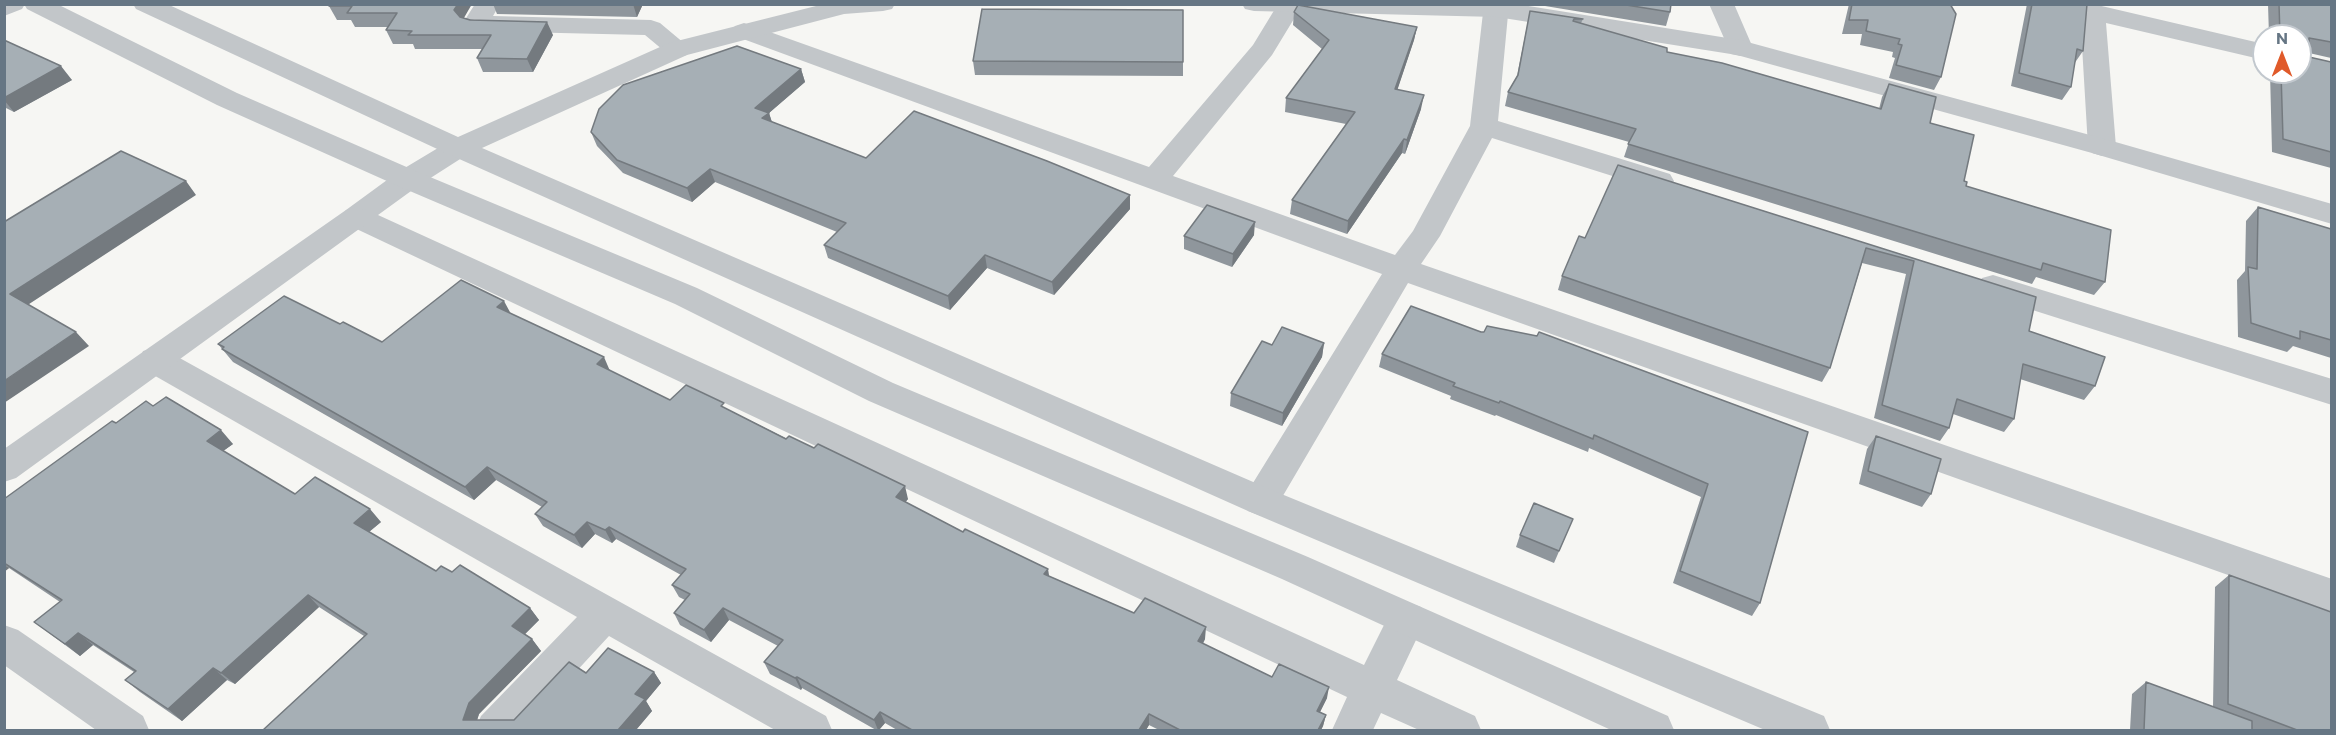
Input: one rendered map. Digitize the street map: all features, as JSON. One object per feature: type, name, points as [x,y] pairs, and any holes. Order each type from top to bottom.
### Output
[{"type":"street","points":[[4,9],[13,4]]},
{"type":"street","points":[[36,4],[227,99],[408,179],[686,296],[881,392],[1295,568],[1654,730]]},
{"type":"street","points":[[145,4],[458,148],[1261,501],[1810,730]]},
{"type":"street","points":[[488,4],[476,23],[651,28],[678,49]]},
{"type":"street","points":[[4,468],[408,179],[458,148],[678,49],[844,7],[883,4]]},
{"type":"street","points":[[1254,4],[1496,7],[1740,48],[2102,147],[2331,214]]},
{"type":"street","points":[[1721,4],[1740,48]]},
{"type":"street","points":[[1154,180],[1263,49],[1291,5]]},
{"type":"street","points":[[1261,501],[1401,269],[1425,236],[1484,126],[1496,7]]},
{"type":"street","points":[[2102,147],[2083,9],[2252,49]]},
{"type":"street","points":[[744,31],[1401,269],[2331,596]]},
{"type":"street","points":[[1484,126],[1687,190]]},
{"type":"street","points":[[356,217],[1461,730]]},
{"type":"street","points":[[1970,279],[2331,392]]},
{"type":"street","points":[[155,360],[812,730]]},
{"type":"street","points":[[495,730],[605,614]]},
{"type":"street","points":[[1352,730],[1407,619]]},
{"type":"street","points":[[4,642],[129,730]]},
{"type":"building","points":[[331,4],[458,4],[454,10],[460,17],[470,20],[547,22],[527,59],[477,58],[491,35],[408,35],[412,31],[386,30],[397,13],[347,13],[352,6],[329,6]]},
{"type":"building","points":[[1620,4],[1671,4],[1670,12]]},
{"type":"building","points":[[1852,4],[1950,4],[1956,14],[1941,77],[1896,65],[1902,45],[1898,44],[1900,39],[1866,31],[1868,20],[1849,20]]},
{"type":"building","points":[[2032,4],[2087,4],[2083,51],[2077,49],[2071,87],[2019,73]]},
{"type":"building","points":[[2279,4],[2331,4],[2331,42],[2312,39],[2312,24],[2280,24]]},
{"type":"building","points":[[1298,5],[1417,27],[1395,89],[1424,95],[1407,140],[1404,139],[1348,221],[1292,200],[1355,112],[1286,98],[1329,40],[1294,12]]},
{"type":"building","points":[[982,9],[1183,10],[1183,62],[973,61]]},
{"type":"building","points":[[1530,11],[1583,19],[1573,21],[1667,48],[1667,52],[1722,63],[1881,109],[1889,84],[1936,97],[1930,123],[1974,135],[1964,181],[1967,182],[1966,186],[2111,230],[2105,282],[2043,263],[2041,270],[1628,144],[1636,129],[1508,92],[1518,75]]},
{"type":"building","points":[[4,40],[61,66],[4,98]]},
{"type":"building","points":[[737,46],[801,69],[755,108],[769,113],[762,118],[866,158],[914,111],[1130,195],[1052,282],[985,255],[948,296],[824,245],[846,223],[710,169],[687,188],[617,160],[591,132],[599,109],[623,85]]},
{"type":"building","points":[[2312,58],[2331,62],[2331,152],[2283,139],[2281,84],[2312,84]]},
{"type":"building","points":[[121,151],[186,181],[10,294],[76,332],[4,381],[4,222]]},
{"type":"building","points":[[1618,165],[2036,297],[2029,331],[2105,357],[2095,386],[2023,364],[2014,419],[1957,399],[1949,428],[1882,405],[1914,261],[1866,248],[1830,368],[1562,276],[1579,236],[1585,238]]},
{"type":"building","points":[[1207,205],[1255,222],[1233,254],[1184,236]]},
{"type":"building","points":[[2258,207],[2331,229],[2331,340],[2300,331],[2300,339],[2251,323],[2248,267],[2257,269]]},
{"type":"building","points":[[461,280],[504,301],[497,307],[604,357],[597,364],[670,400],[686,385],[724,403],[721,406],[786,439],[789,436],[814,448],[818,444],[905,486],[896,497],[963,532],[965,529],[1048,569],[1044,574],[1134,613],[1145,598],[1206,627],[1198,641],[1272,677],[1279,664],[1329,687],[1317,711],[1326,715],[1318,730],[1180,730],[1149,714],[1139,730],[912,730],[880,712],[874,720],[797,677],[764,662],[783,640],[723,608],[704,630],[674,613],[690,594],[672,585],[686,569],[609,527],[605,530],[587,522],[574,535],[535,514],[547,502],[487,467],[465,487],[222,349],[224,347],[218,344],[284,296],[382,342]]},
{"type":"building","points":[[1411,306],[1481,332],[1484,332],[1487,326],[1537,336],[1539,332],[1808,432],[1760,603],[1680,571],[1708,484],[1594,435],[1593,439],[1500,401],[1499,403],[1453,386],[1455,383],[1382,354]]},
{"type":"building","points":[[1282,327],[1324,343],[1283,413],[1231,393],[1262,341],[1272,345]]},
{"type":"building","points":[[166,397],[221,430],[207,441],[295,494],[315,477],[370,509],[354,523],[436,571],[441,566],[452,572],[460,565],[530,608],[512,626],[532,639],[469,703],[463,720],[514,720],[569,662],[586,673],[608,648],[654,672],[635,694],[645,699],[618,730],[263,730],[367,634],[308,595],[221,673],[213,668],[168,709],[125,680],[136,671],[78,633],[65,644],[34,622],[62,600],[4,563],[4,499],[112,421],[116,423],[146,401],[153,406]]},
{"type":"building","points":[[1876,436],[1941,459],[1931,494],[1868,471]]},
{"type":"building","points":[[1534,503],[1573,519],[1559,551],[1520,535]]},
{"type":"building","points":[[2229,575],[2331,612],[2331,730],[2297,730],[2228,704]]},
{"type":"building","points":[[2146,682],[2252,721],[2252,730],[2144,730]]}]
